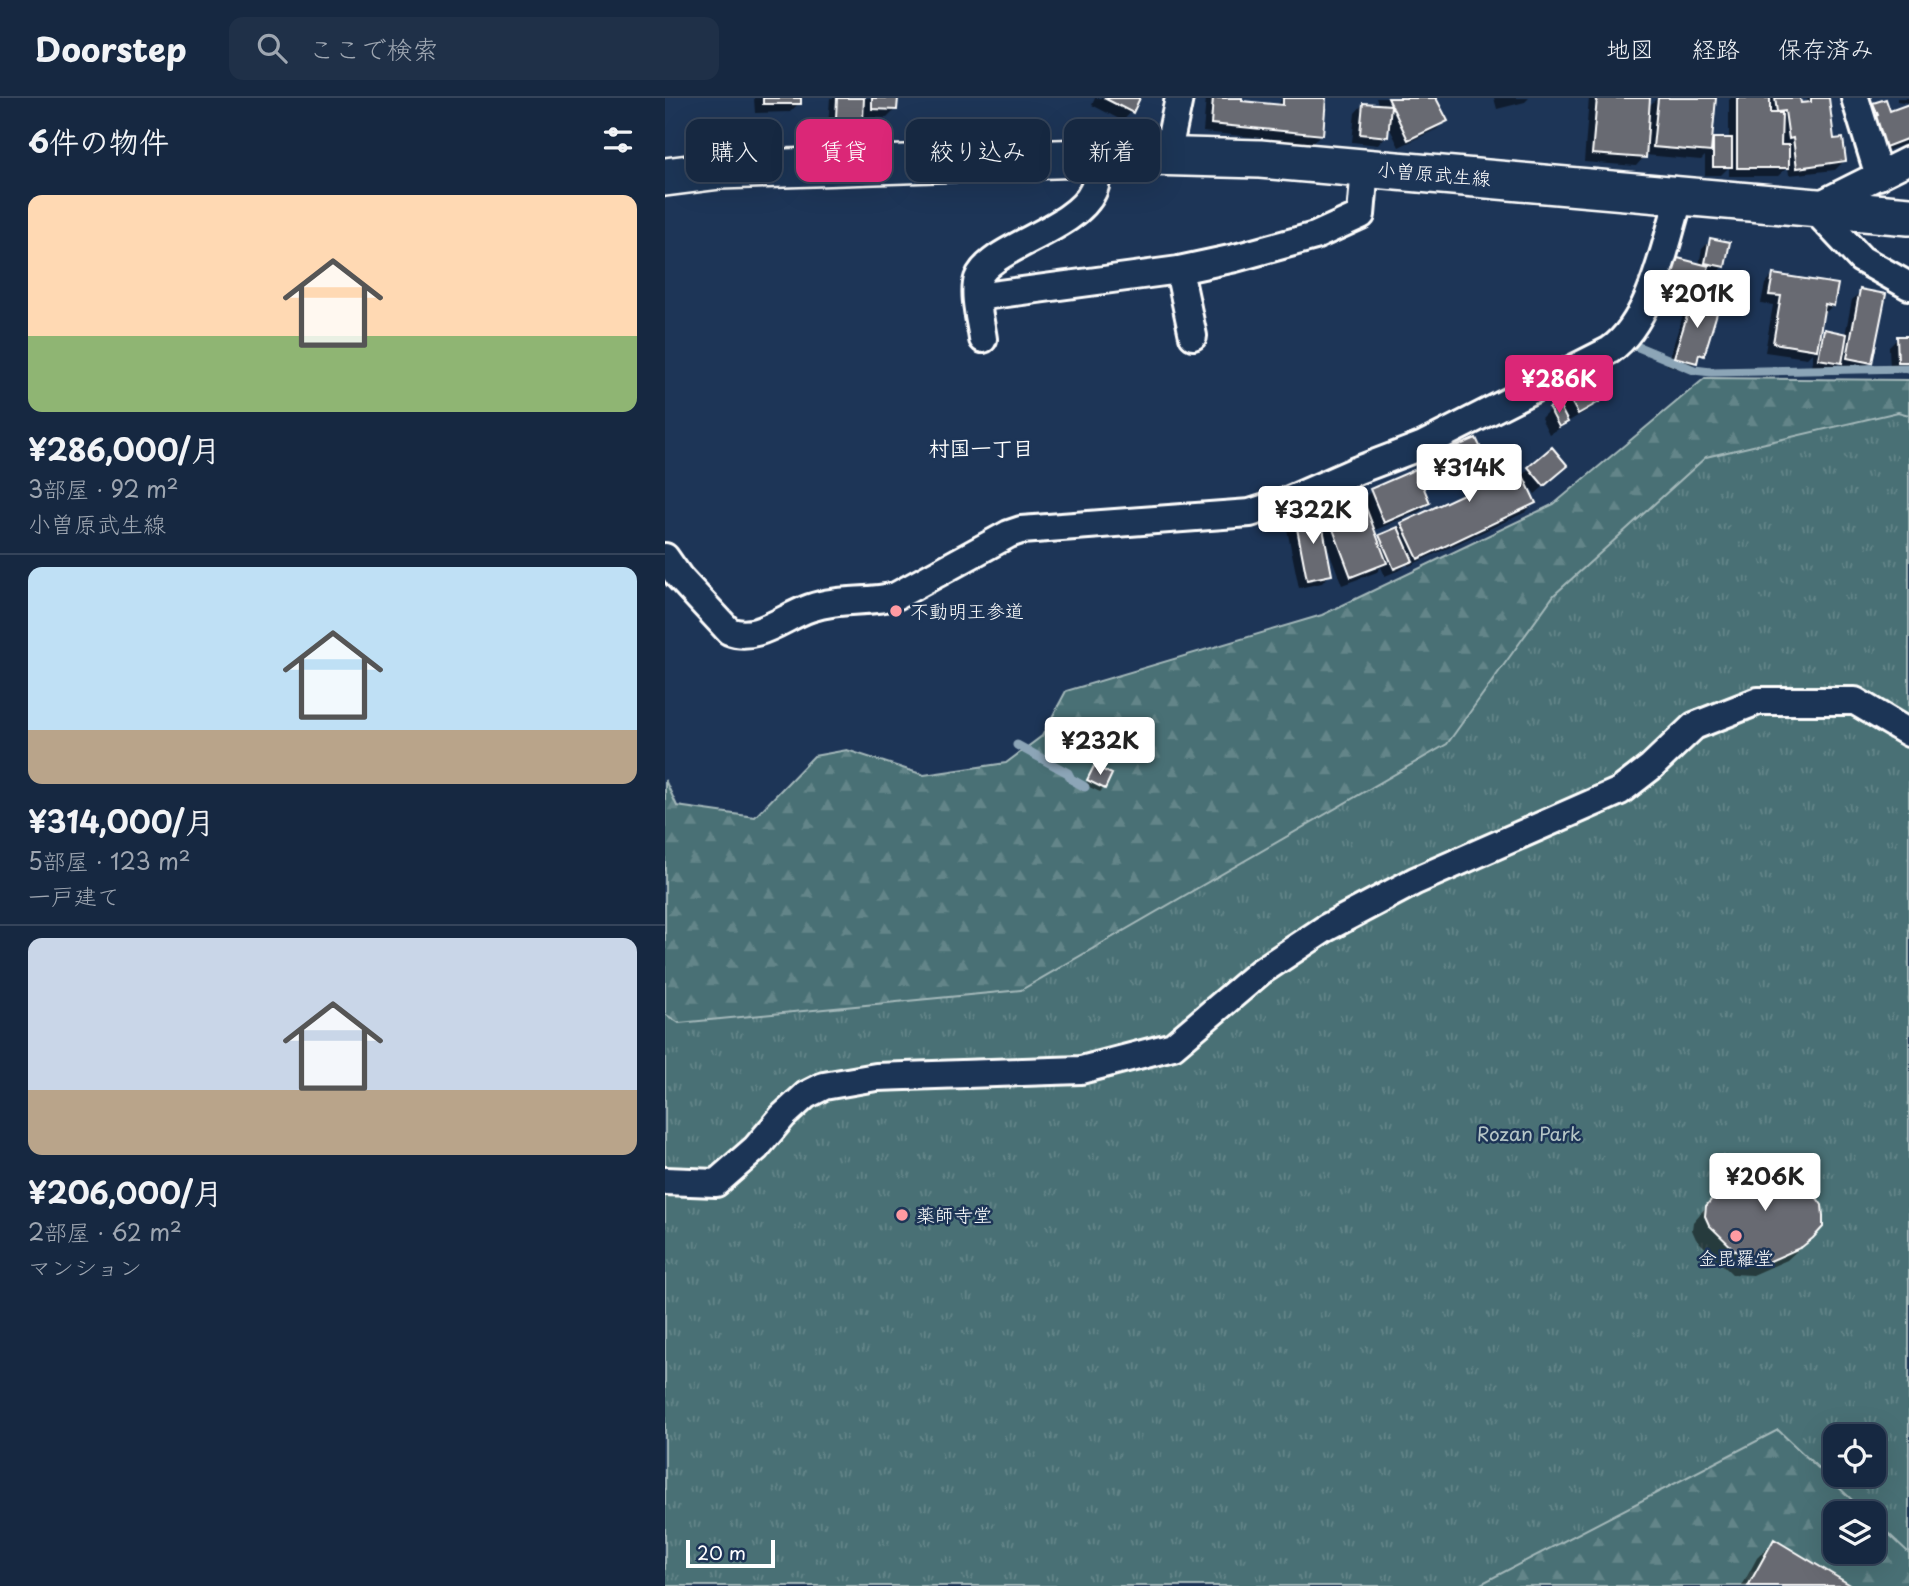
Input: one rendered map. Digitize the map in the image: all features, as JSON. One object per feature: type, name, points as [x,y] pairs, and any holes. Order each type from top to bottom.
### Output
[{"type":"main road","name":"小曽原武生線","points":[[1160,156],[1260,159],[1365,167],[1909,216]]},
{"type":"main road","name":"小曽原武生線","points":[[665,177],[720,170],[1064,159]]},
{"type":"street","points":[[1167,156],[1179,98]]},
{"type":"street","points":[[1855,98],[1878,176]]},
{"type":"street","points":[[1909,160],[1813,208],[1861,258],[1909,286]]},
{"type":"street","points":[[977,296],[1179,270],[1315,236],[1360,215],[1365,167]]},
{"type":"street","points":[[983,339],[977,281],[984,268],[1055,226],[1077,209],[1089,198],[1095,182]]},
{"type":"street","points":[[665,557],[679,577],[729,631],[738,635],[753,634],[809,608],[834,602],[880,600],[896,596],[1021,530],[1250,513],[1285,502],[1357,470],[1421,446],[1621,343],[1649,299],[1680,196]]},
{"type":"street","points":[[1179,270],[1193,336]]},
{"type":"street","points":[[665,1181],[716,1183],[755,1148],[783,1115],[806,1095],[824,1086],[876,1077],[1081,1070],[1173,1046],[1260,972],[1326,928],[1415,881],[1620,791],[1651,767],[1694,726],[1758,701],[1855,701],[1909,733]]},
{"type":"green space","name":"Rozan Park","points":[[1705,378],[1909,380],[1909,1586],[665,1586],[665,780],[677,806],[755,817],[814,756],[847,750],[924,775],[1006,763],[1042,736],[1066,691],[1322,615],[1554,504]]},
{"type":"green space","name":"Rozan Park","points":[[1898,412],[1909,415],[1909,1553],[1886,1531],[1886,1501],[1853,1501],[1838,1487],[1886,1487],[1886,1424],[1823,1424],[1823,1472],[1778,1430],[1477,1586],[665,1586],[665,1014],[679,1023],[1021,990],[1447,744],[1554,595],[1706,457]]},
{"type":"building","points":[[763,98],[801,98],[801,104],[763,104]]},
{"type":"building","points":[[837,98],[864,98],[863,119],[836,118]]},
{"type":"building","points":[[872,98],[898,98],[897,110],[872,109]]},
{"type":"building","points":[[1104,98],[1140,98],[1133,113]]},
{"type":"building","points":[[1213,98],[1242,98],[1242,101],[1283,105],[1283,98],[1326,98],[1323,135],[1211,124]]},
{"type":"building","points":[[1388,98],[1436,98],[1448,121],[1408,140]]},
{"type":"building","points":[[1597,98],[1650,98],[1646,158],[1592,154]]},
{"type":"building","points":[[1658,98],[1716,98],[1711,152],[1653,147]]},
{"type":"building","points":[[1737,98],[1770,98],[1770,113],[1782,113],[1781,145],[1789,145],[1789,168],[1737,168]]},
{"type":"building","points":[[1775,98],[1800,98],[1801,103],[1811,102],[1811,98],[1829,98],[1834,139],[1843,138],[1846,161],[1797,168],[1793,138],[1789,139],[1785,111],[1777,112]]},
{"type":"building","points":[[1886,99],[1890,111],[1909,104],[1909,138],[1883,148],[1872,118],[1878,115],[1873,103]]},
{"type":"building","points":[[1363,103],[1391,105],[1388,137],[1360,134]]},
{"type":"building","points":[[1713,138],[1732,138],[1732,167],[1713,167]]},
{"type":"building","points":[[1710,238],[1730,242],[1725,267],[1705,263]]},
{"type":"building","points":[[1674,257],[1709,266],[1702,290],[1668,281]]},
{"type":"building","points":[[1773,274],[1838,284],[1834,306],[1825,304],[1817,350],[1773,343],[1781,296],[1769,295]]},
{"type":"building","points":[[1860,289],[1886,294],[1872,363],[1847,358]]},
{"type":"building","points":[[1694,294],[1715,300],[1711,312],[1717,313],[1704,356],[1699,354],[1697,363],[1674,357]]},
{"type":"building","points":[[1824,329],[1847,334],[1842,363],[1818,359]]},
{"type":"building","points":[[1897,336],[1909,336],[1909,362],[1898,362]]},
{"type":"building","points":[[1588,379],[1601,401],[1578,414],[1566,392]]},
{"type":"building","points":[[1558,403],[1568,422],[1559,427],[1549,408]]},
{"type":"building","points":[[1476,438],[1496,480],[1520,469],[1536,503],[1418,559],[1401,523],[1472,490],[1453,448]]},
{"type":"building","points":[[1552,447],[1568,466],[1544,486],[1528,467]]},
{"type":"building","points":[[1416,469],[1430,503],[1384,523],[1370,489]]},
{"type":"building","points":[[1360,492],[1387,563],[1351,577],[1330,521],[1349,514],[1344,499]]},
{"type":"building","points":[[1320,513],[1332,575],[1307,580],[1295,518]]},
{"type":"building","points":[[1398,527],[1413,561],[1394,569],[1379,535]]},
{"type":"building","points":[[1094,766],[1112,774],[1105,789],[1087,780]]},
{"type":"building","points":[[1761,1157],[1778,1166],[1796,1183],[1814,1194],[1822,1205],[1823,1216],[1823,1227],[1813,1238],[1802,1247],[1768,1262],[1746,1261],[1709,1225],[1705,1216],[1706,1206],[1725,1183]]},
{"type":"building","points":[[1774,1539],[1852,1586],[1748,1586]]},
{"type":"waterway","points":[[1636,346],[1694,370],[1711,372],[1909,368]]},
{"type":"waterway","points":[[1017,745],[1068,773],[1071,779],[1085,787]]},
{"type":"place","name":"不動明王参道","points":[[896,611]]},
{"type":"place","name":"薬師寺堂","points":[[902,1215]]},
{"type":"place","name":"金毘羅堂","points":[[1736,1236]]},
{"type":"district","name":"村国一丁目","points":[[981,449]]}]
